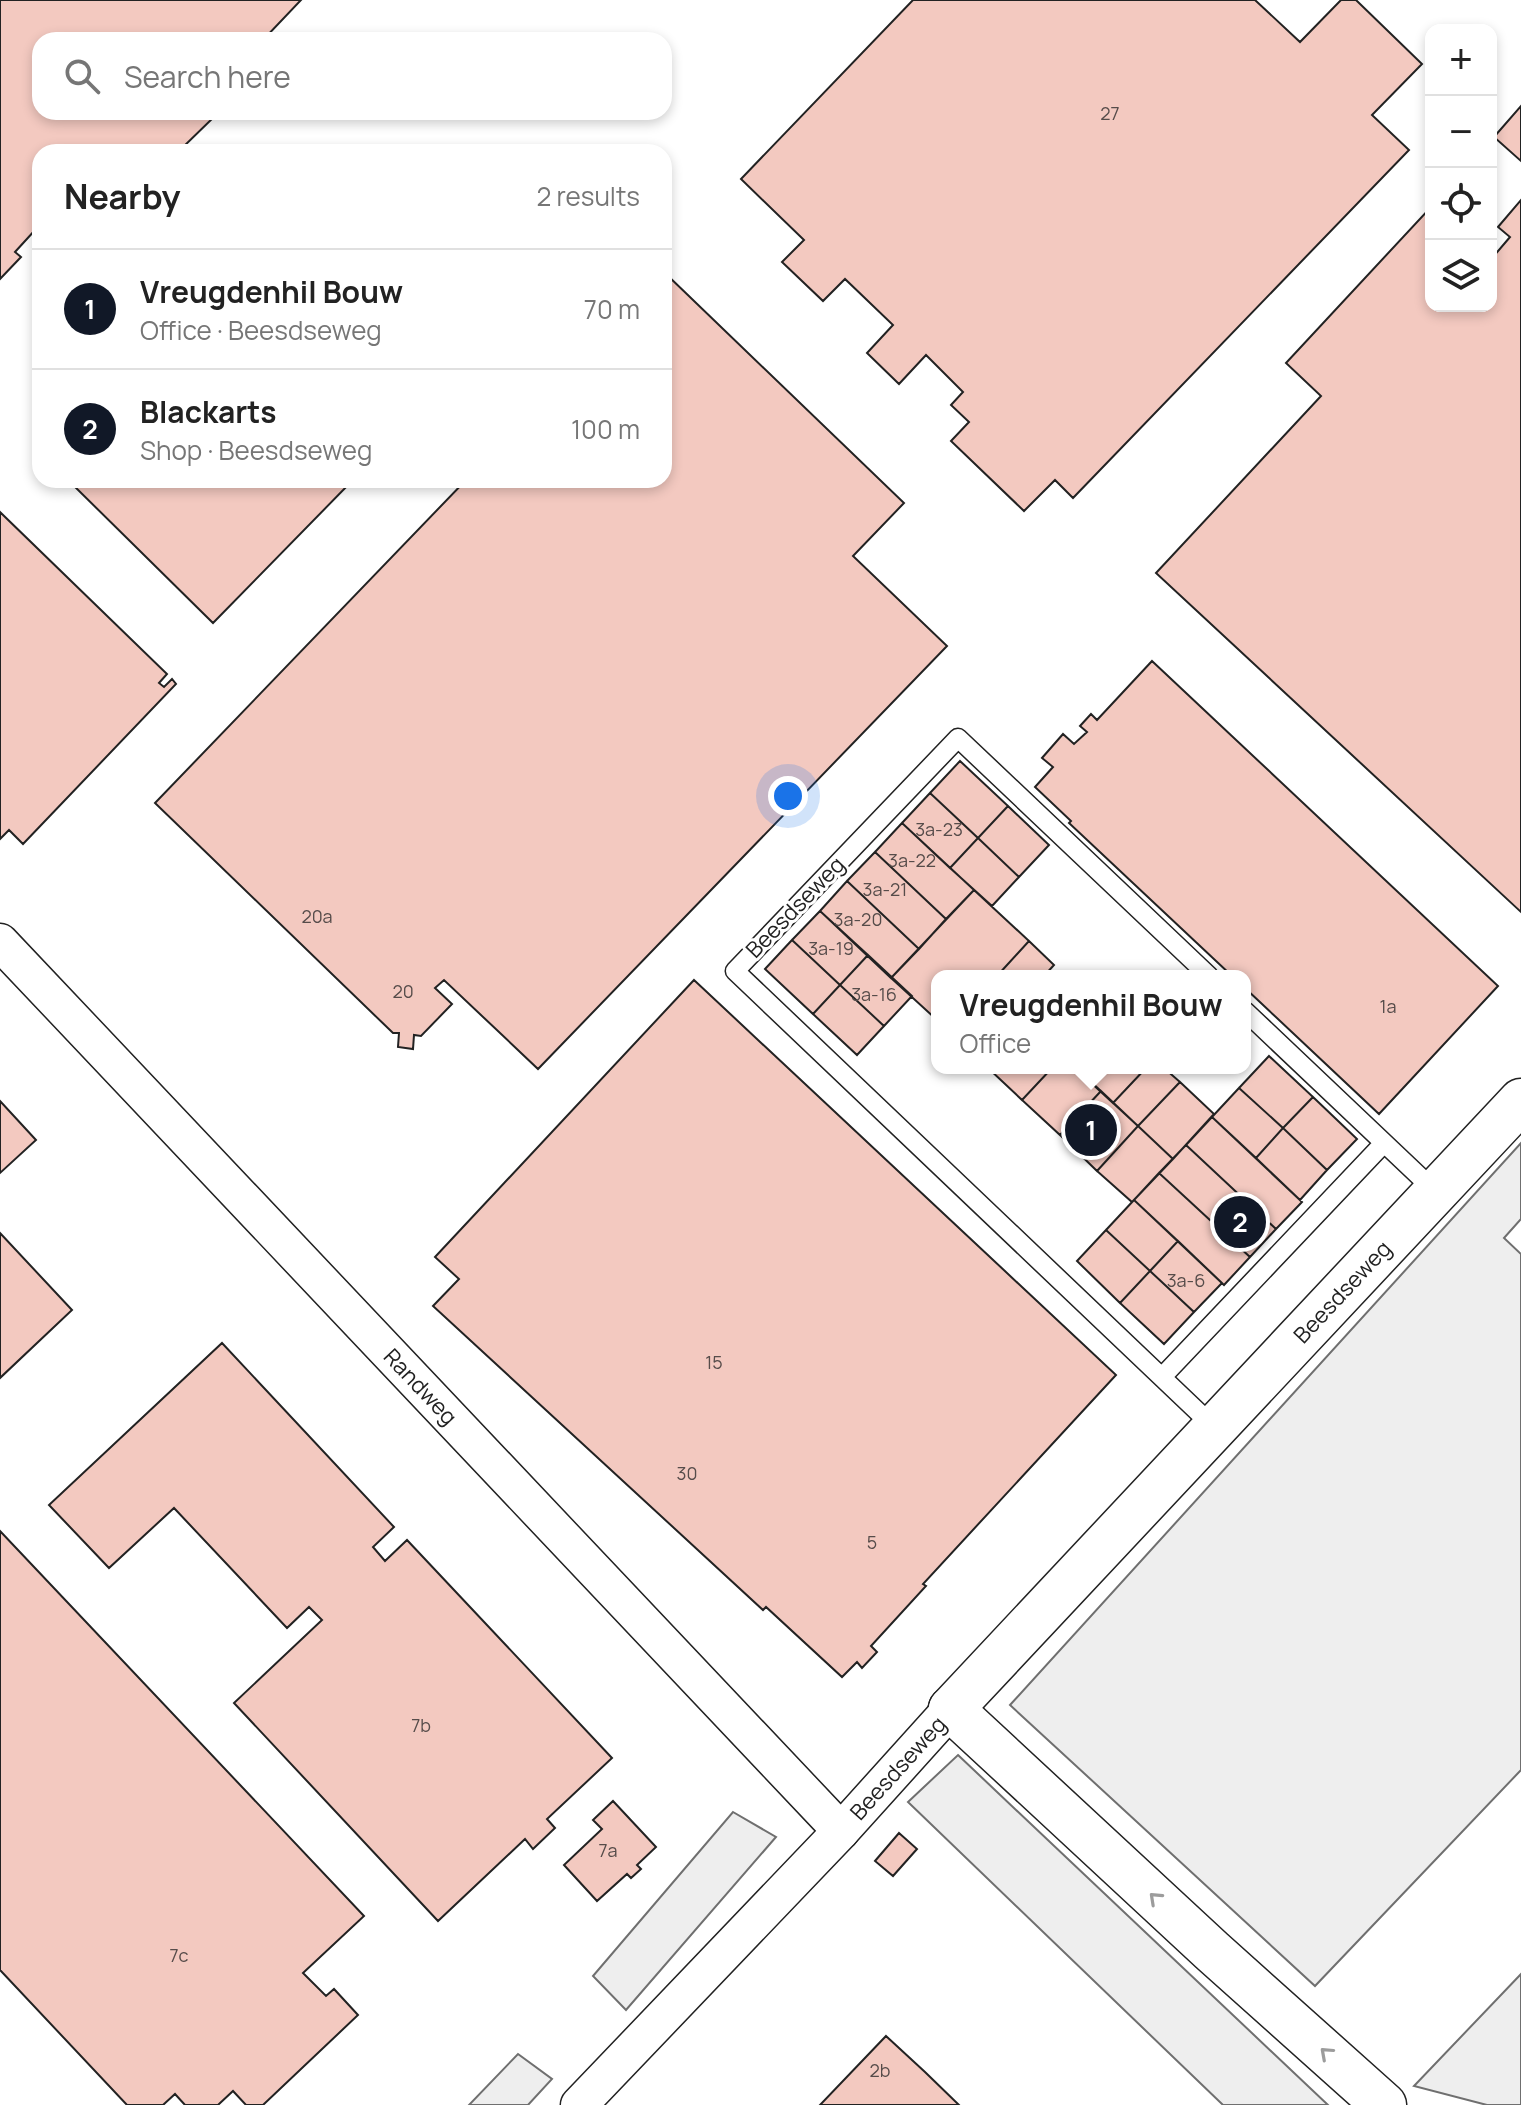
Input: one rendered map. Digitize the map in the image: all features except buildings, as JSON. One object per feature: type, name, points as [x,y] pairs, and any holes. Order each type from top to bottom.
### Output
[{"type":"street","name":"Randweg","points":[[0,942],[841,1831]]},
{"type":"street","name":"Beesdseweg","points":[[579,2105],[841,1831],[951,1709],[1521,1101]]},
{"type":"street","points":[[951,1709],[1212,1951],[1384,2105]]},
{"type":"lane","name":"Beesdseweg","points":[[1203,970],[958,738],[735,971],[1215,1428]]},
{"type":"lane","points":[[1251,1017],[1436,1192]]},
{"type":"lane","points":[[1162,1377],[1384,1143]]},
{"type":"shaded area","points":[[1521,1143],[1521,1219],[1504,1238],[1521,1254],[1521,1770],[1315,1986],[1010,1705]]},
{"type":"shaded area","points":[[958,1755],[1328,2105],[1223,2105],[908,1802]]},
{"type":"shaded area","points":[[733,1812],[776,1837],[626,2010],[593,1976]]},
{"type":"shaded area","points":[[1521,1974],[1521,2105],[1487,2105],[1414,2086]]},
{"type":"shaded area","points":[[518,2054],[552,2079],[528,2105],[469,2105]]},
{"type":"place","name":"Vreugdenhil Bouw","points":[[1091,1130]]},
{"type":"place","name":"Blackarts","points":[[1240,1222]]}]
